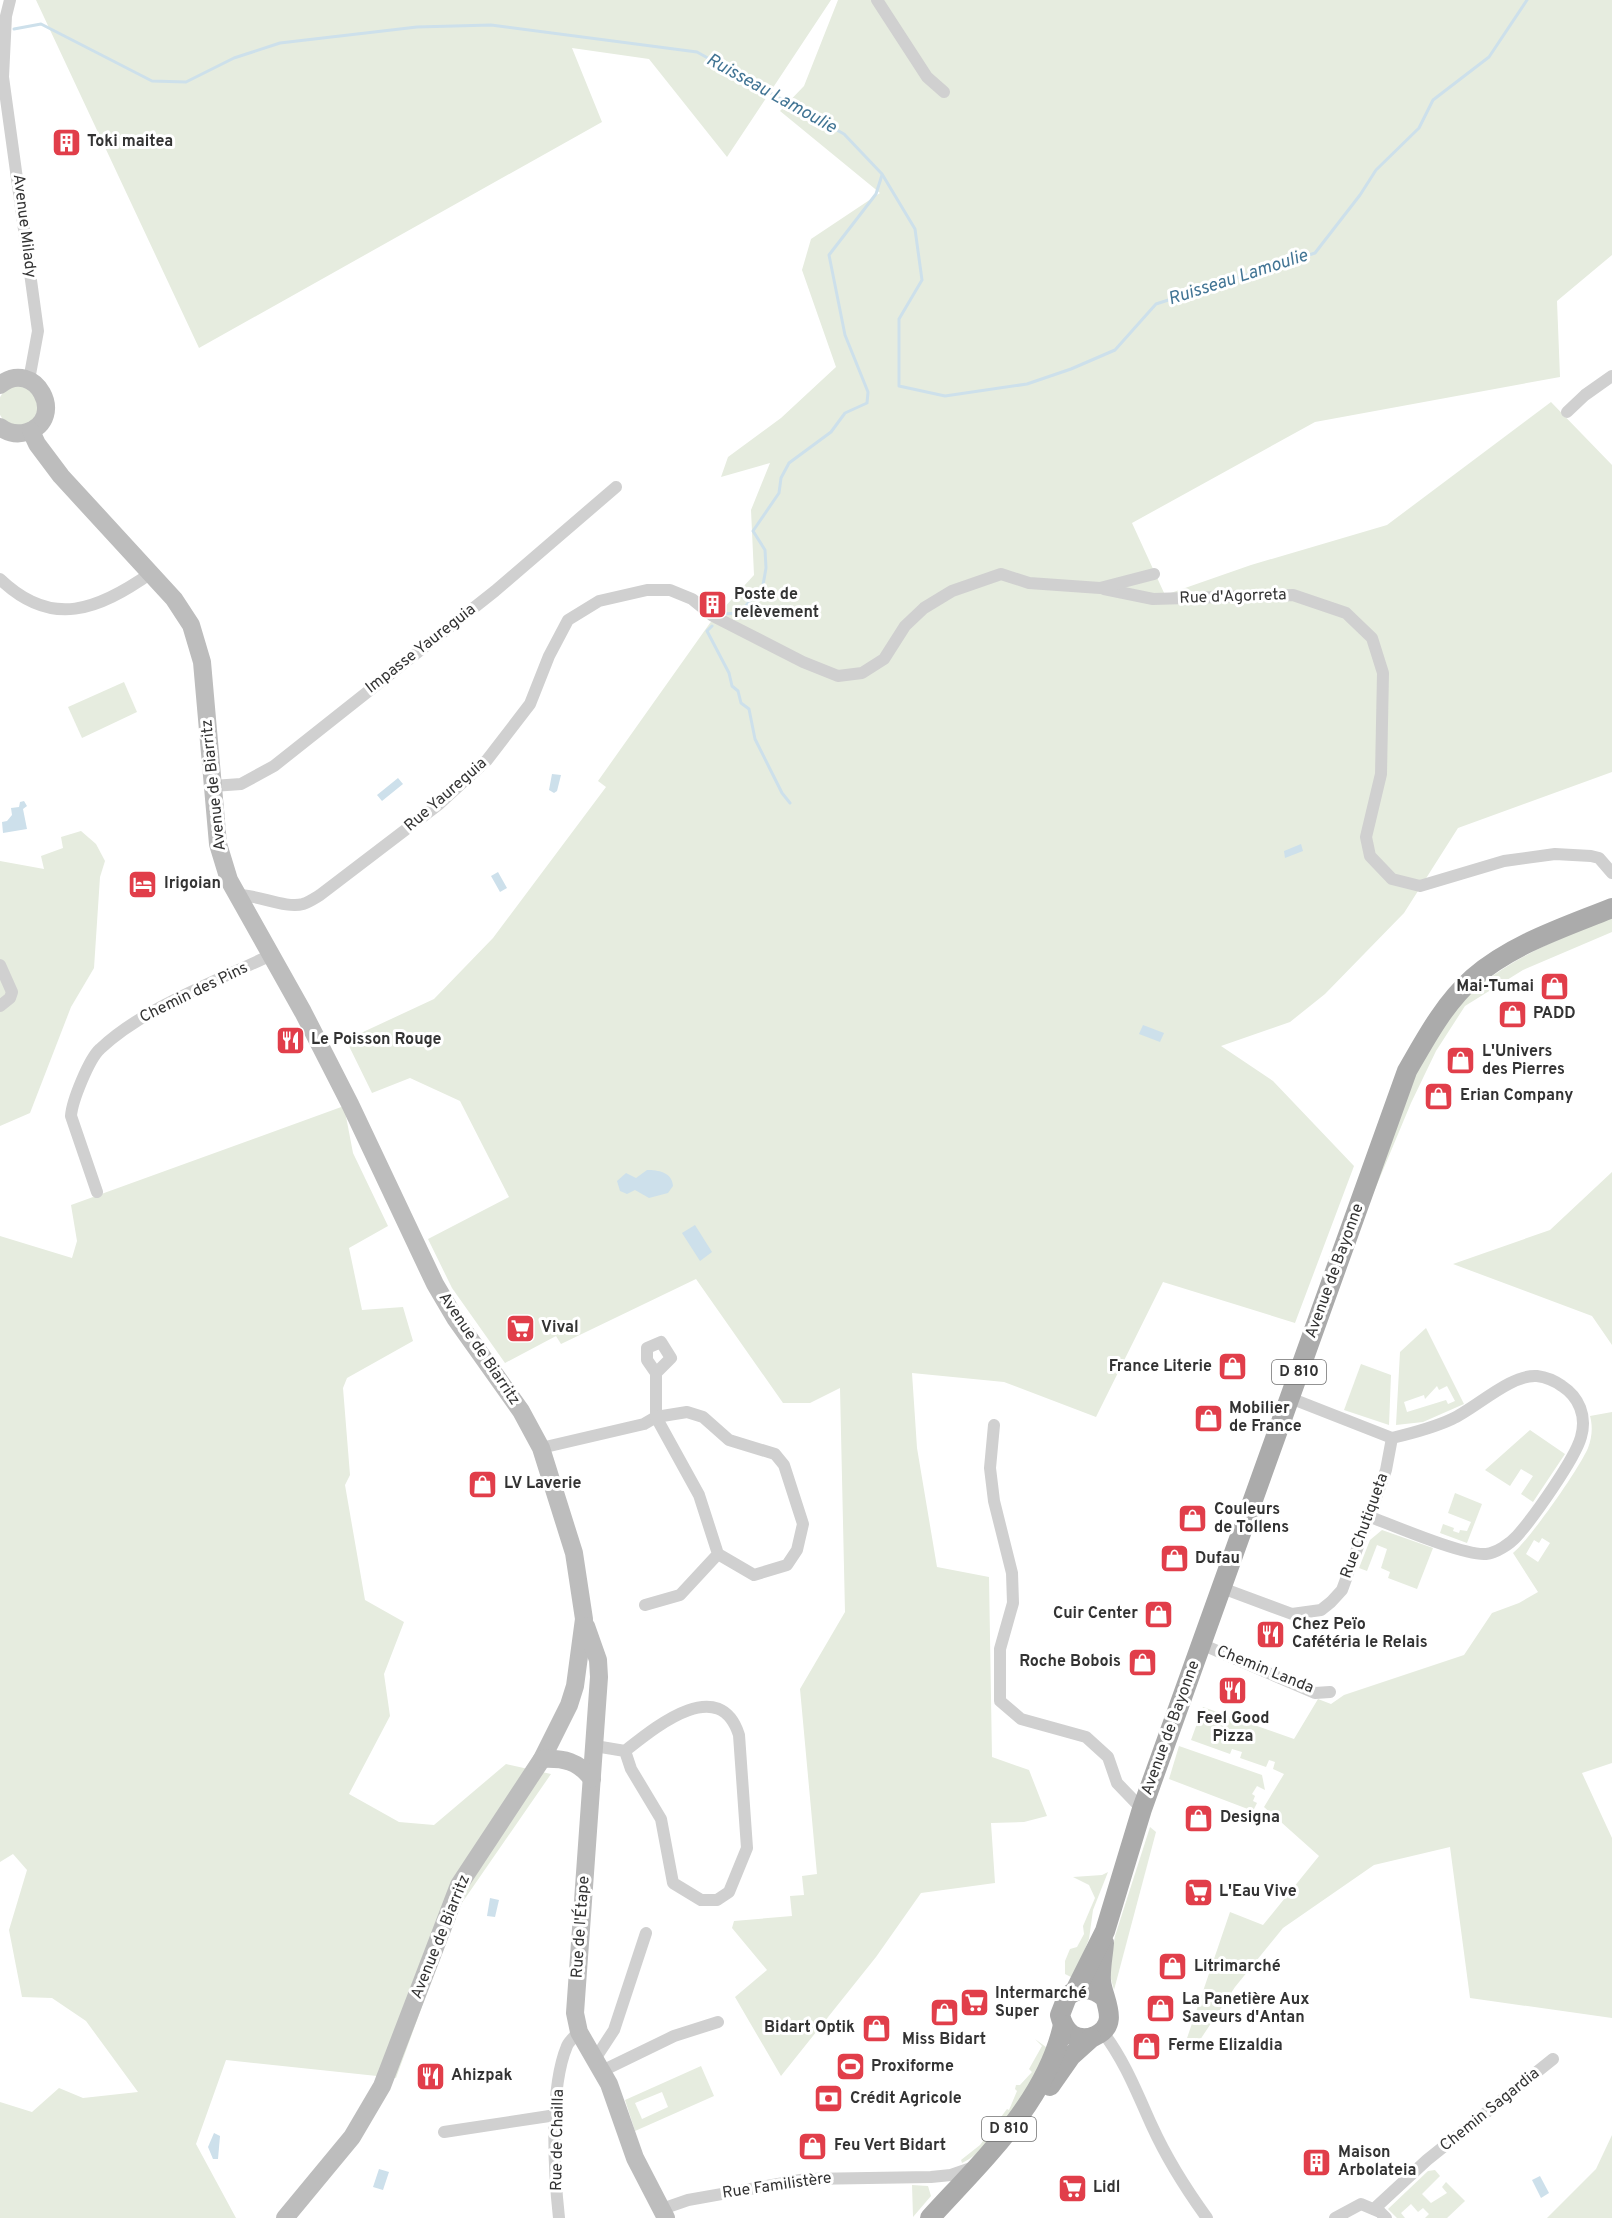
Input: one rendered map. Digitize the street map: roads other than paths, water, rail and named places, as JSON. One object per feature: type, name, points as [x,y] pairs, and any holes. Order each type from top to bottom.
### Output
[{"type":"main road","points":[[0,385],[12,378],[29,380],[43,391],[46,409],[39,426],[31,431],[13,434],[0,427]]},
{"type":"main road","name":"Avenue de Biarritz","points":[[31,431],[37,444],[68,484],[181,608],[202,662],[218,844],[224,867],[236,895],[271,955],[350,1104],[435,1284],[455,1318],[521,1411],[541,1448],[574,1553],[584,1619],[575,1686],[558,1732],[459,1885],[382,2086],[367,2114],[285,2218]]},
{"type":"main road","name":"Avenue de Bayonne","points":[[1105,1931],[1142,1809],[1407,1071],[1432,1027],[1474,977],[1528,943],[1612,908]]},
{"type":"main road","name":"Rue de l'Étape","points":[[584,1619],[598,1660],[595,1746],[575,2013],[579,2032],[609,2084],[635,2158],[664,2213]]},
{"type":"main road","points":[[542,1759],[561,1758],[574,1762],[592,1779]]},
{"type":"main road","name":"D 810","points":[[1075,1991],[1105,1931]]},
{"type":"main road","name":"D 810","points":[[1104,1997],[1101,1973],[1105,1931]]},
{"type":"main road","points":[[944,2218],[1012,2140],[1071,2056],[1097,2034],[1110,2014],[1104,1997],[1090,1989],[1075,1991],[1062,2005],[1063,2025],[1075,2036],[1097,2034]]},
{"type":"main road","name":"D 810","points":[[930,2218],[956,2180],[978,2166],[1010,2129],[1036,2091],[1058,2049],[1063,2025]]},
{"type":"street","name":"Avenue Milady","points":[[10,0],[6,16],[3,77],[38,331],[29,380]]},
{"type":"street","points":[[877,0],[927,77],[944,92]]},
{"type":"street","points":[[1567,412],[1585,394],[1612,376]]},
{"type":"street","name":"Impasse Yaureguia","points":[[213,786],[241,784],[274,766],[495,591],[616,487]]},
{"type":"street","points":[[0,579],[18,595],[40,606],[62,611],[84,608],[105,600],[151,573]]},
{"type":"street","name":"Rue d'Agorreta","points":[[1001,574],[1029,583],[1100,588],[1153,599],[1293,595],[1346,613],[1372,638],[1383,673],[1381,774],[1366,837],[1370,856],[1392,879],[1420,886],[1504,861],[1555,854],[1599,858],[1612,873]]},
{"type":"street","name":"Rue Yaureguia","points":[[236,895],[252,894],[292,905],[303,904],[320,895],[468,781],[512,731],[530,704],[559,633],[568,620],[599,602],[647,590],[670,590],[692,599],[713,616],[803,662],[838,676],[862,673],[884,660],[905,626],[924,608],[952,591],[1001,574]]},
{"type":"street","name":"Rue d'Agorreta","points":[[1100,588],[1154,574]]},
{"type":"street","name":"Chemin des Pins","points":[[97,1192],[71,1116],[72,1104],[98,1050],[136,1020],[271,955]]},
{"type":"street","points":[[0,965],[12,992],[10,998],[0,1006]]},
{"type":"street","points":[[541,1448],[644,1424],[656,1416],[687,1412],[703,1417],[729,1440],[775,1454],[784,1465],[803,1524],[797,1550],[787,1565],[754,1575],[718,1554],[699,1495],[656,1416],[656,1373]]},
{"type":"street","points":[[1290,1398],[1392,1438],[1449,1421],[1473,1409],[1505,1386],[1519,1379],[1536,1376],[1554,1381],[1569,1390],[1582,1408],[1582,1436],[1571,1461],[1517,1536],[1504,1547],[1485,1554],[1448,1545],[1368,1516]]},
{"type":"street","points":[[994,1425],[990,1468],[992,1490],[1012,1573],[1013,1603],[1000,1649],[1000,1701],[1021,1719],[1086,1737],[1108,1757],[1117,1783],[1142,1809]]},
{"type":"street","name":"Rue Chutiqueta","points":[[1222,1588],[1292,1614],[1321,1610],[1342,1590],[1386,1470],[1392,1438]]},
{"type":"street","points":[[645,1605],[680,1595],[718,1554]]},
{"type":"street","name":"Chemin Landa","points":[[1201,1644],[1315,1693],[1330,1692]]},
{"type":"street","points":[[595,1746],[625,1751],[671,1717],[696,1708],[719,1710],[735,1723],[739,1735],[747,1848],[729,1892],[717,1900],[701,1900],[673,1883],[661,1819],[631,1769],[625,1751]]},
{"type":"street","points":[[599,2065],[614,2030],[646,1933]]},
{"type":"street","points":[[599,2065],[718,2022]]},
{"type":"street","name":"Rue de Chailla","points":[[560,2218],[554,2174],[557,2096],[567,2044],[579,2032]]},
{"type":"street","points":[[1097,2034],[1133,2080],[1165,2154],[1207,2218]]},
{"type":"street","name":"Chemin Sagardia","points":[[1374,2209],[1427,2160],[1553,2059]]},
{"type":"street","points":[[444,2132],[556,2115]]},
{"type":"street","points":[[921,2218],[941,2197],[940,2189],[931,2177]]},
{"type":"street","name":"Rue Familistère","points":[[664,2213],[699,2197],[806,2179],[931,2177],[956,2180]]},
{"type":"street","points":[[938,2218],[964,2188],[956,2180]]},
{"type":"street","points":[[1335,2218],[1361,2204],[1374,2209],[1386,2218]]},
{"type":"water","points":[[552,774],[561,775],[557,791],[554,793],[549,790]]},
{"type":"water","points":[[398,778],[403,784],[382,801],[377,795]]},
{"type":"water","points":[[24,801],[27,806],[23,809],[27,829],[3,833],[2,822],[7,821],[12,815],[11,808],[19,807],[20,802]]},
{"type":"water","points":[[1301,844],[1303,851],[1285,858],[1284,851]]},
{"type":"water","points":[[498,872],[507,888],[500,892],[491,876]]},
{"type":"water","points":[[1143,1025],[1164,1033],[1160,1042],[1139,1034]]},
{"type":"water","points":[[647,1170],[660,1171],[670,1178],[673,1186],[668,1193],[649,1198],[635,1190],[627,1194],[620,1191],[617,1181],[626,1173],[636,1178]]},
{"type":"water","points":[[695,1225],[712,1252],[700,1261],[682,1233]]},
{"type":"water","points":[[490,1898],[499,1900],[495,1917],[487,1916]]},
{"type":"water","points":[[214,2133],[220,2136],[218,2159],[213,2159],[208,2147]]},
{"type":"water","points":[[379,2169],[389,2172],[383,2190],[373,2187]]},
{"type":"water","points":[[1540,2176],[1549,2193],[1541,2198],[1532,2180]]},
{"type":"waterway","name":"Ruisseau Lamoulie","points":[[14,29],[41,24],[152,81],[186,82],[234,58],[280,43],[417,27],[491,25],[697,52],[844,134],[882,174],[915,229],[922,280],[899,319],[899,386],[945,396],[1027,384],[1071,369],[1115,350],[1156,304],[1315,253],[1360,195],[1376,170],[1419,128],[1433,100],[1489,57],[1527,0]]},
{"type":"waterway","points":[[721,614],[740,613],[763,585],[766,568],[765,550],[753,531],[779,493],[781,478],[789,463],[831,432],[845,413],[867,403],[868,392],[845,335],[829,255],[876,194],[882,175]]},
{"type":"waterway","points":[[712,626],[707,631],[729,673],[732,686],[738,691],[741,703],[749,709],[755,739],[782,793],[790,803]]},
{"type":"place","name":"Toki maitea","points":[[66,142]]},
{"type":"place","name":"Poste de relèvement","points":[[713,604]]},
{"type":"place","name":"Irigoian","points":[[143,884]]},
{"type":"place","name":"Mai-Tumai","points":[[1555,987]]},
{"type":"place","name":"PADD","points":[[1512,1014]]},
{"type":"place","name":"Le Poisson Rouge","points":[[290,1040]]},
{"type":"place","name":"L'Univers des Pierres","points":[[1461,1061]]},
{"type":"place","name":"Erian Company","points":[[1439,1096]]},
{"type":"place","name":"Vival","points":[[520,1328]]},
{"type":"place","name":"France Literie","points":[[1233,1367]]},
{"type":"place","name":"Mobilier de France","points":[[1208,1418]]},
{"type":"place","name":"LV Laverie","points":[[483,1484]]},
{"type":"place","name":"Couleurs de Tollens","points":[[1193,1519]]},
{"type":"place","name":"Dufau","points":[[1174,1559]]},
{"type":"place","name":"Cuir Center","points":[[1159,1614]]},
{"type":"place","name":"Chez Peïo Cafétéria le Relais","points":[[1271,1634]]},
{"type":"place","name":"Roche Bobois","points":[[1142,1662]]},
{"type":"place","name":"Feel Good Pizza","points":[[1233,1691]]},
{"type":"place","name":"Designa","points":[[1199,1818]]},
{"type":"place","name":"L'Eau Vive","points":[[1198,1892]]},
{"type":"place","name":"Litrimarché","points":[[1173,1967]]},
{"type":"place","name":"Intermarché Super","points":[[974,2003]]},
{"type":"place","name":"La Panetière Aux Saveurs d'Antan","points":[[1161,2009]]},
{"type":"place","name":"Miss Bidart","points":[[944,2012]]},
{"type":"place","name":"Bidart Optik","points":[[876,2028]]},
{"type":"place","name":"Ferme Elizaldia","points":[[1147,2046]]},
{"type":"place","name":"Proxiforme","points":[[850,2067]]},
{"type":"place","name":"Ahizpak","points":[[430,2076]]},
{"type":"place","name":"Crédit Agricole","points":[[829,2099]]},
{"type":"place","name":"Feu Vert Bidart","points":[[813,2146]]},
{"type":"place","name":"Maison Arbolateia","points":[[1317,2162]]},
{"type":"place","name":"Lidl","points":[[1072,2188]]}]
